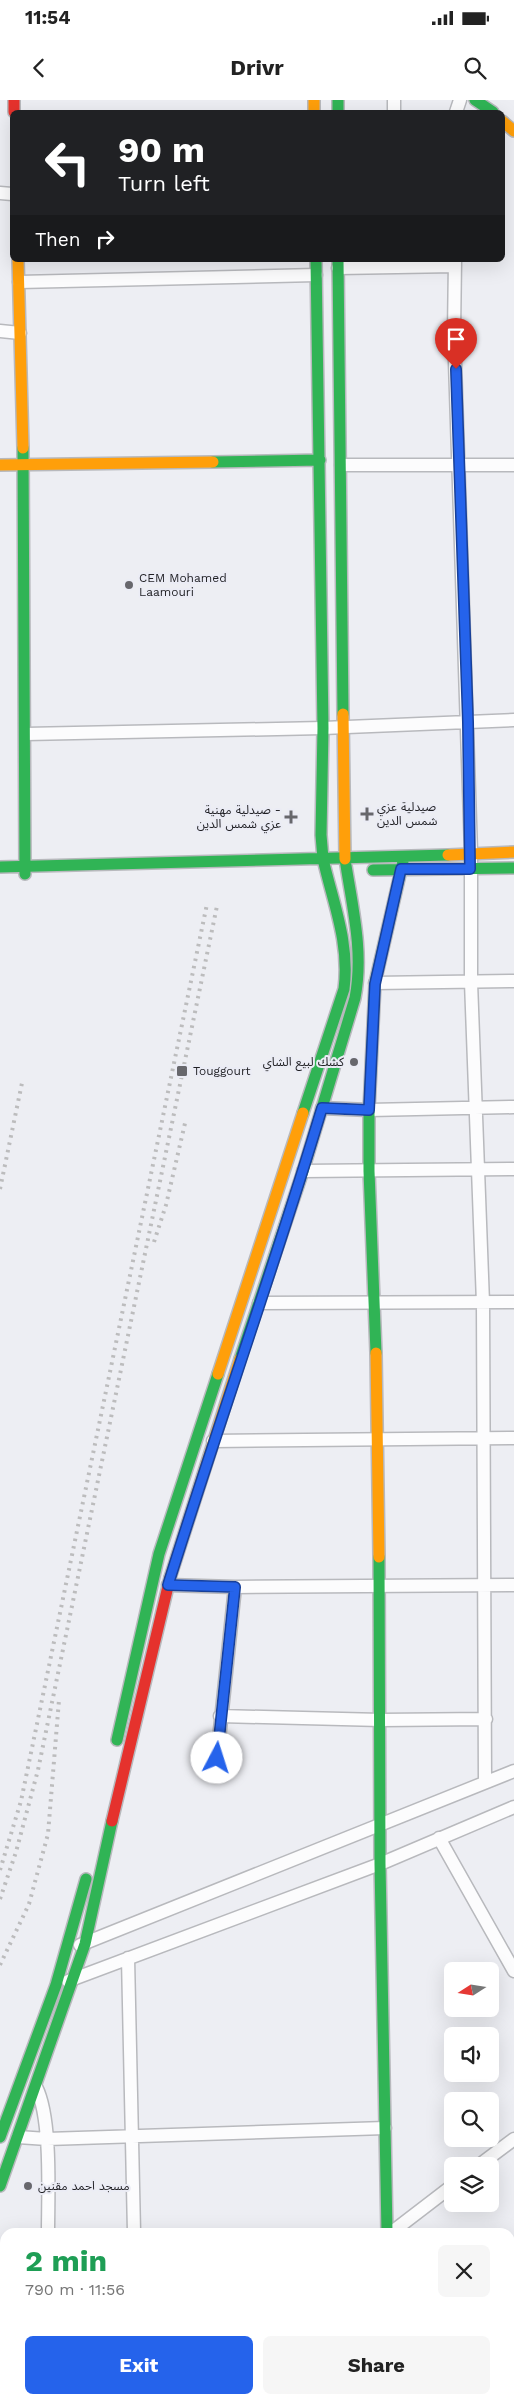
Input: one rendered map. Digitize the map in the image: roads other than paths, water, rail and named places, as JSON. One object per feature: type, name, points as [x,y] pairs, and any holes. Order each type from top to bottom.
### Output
[{"type":"main road","points":[[475,100],[489,110]]},
{"type":"main road","points":[[18,262],[24,465],[25,870]]},
{"type":"main road","points":[[115,1747],[159,1554],[344,989],[346,973],[345,947],[321,871],[323,859],[321,834],[323,728],[316,262]]},
{"type":"main road","points":[[0,2186],[74,1979],[84,1944],[168,1585],[213,1441],[303,1171],[352,1009],[359,976],[355,871],[345,859],[338,264]]},
{"type":"main road","points":[[0,466],[320,460]]},
{"type":"main road","points":[[0,875],[25,870],[345,859],[471,852],[514,852]]},
{"type":"main road","points":[[388,2228],[380,1864],[381,1720],[375,1304],[369,1171],[369,1110],[375,984],[405,856]]},
{"type":"main road","points":[[0,867],[25,870],[268,872]]},
{"type":"main road","points":[[321,871],[514,868]]},
{"type":"main road","points":[[0,2137],[68,1949],[88,1872]]},
{"type":"street","points":[[338,264],[455,263],[454,332],[471,852],[471,982],[483,1303],[485,1782]]},
{"type":"street","points":[[19,282],[316,275]]},
{"type":"street","points":[[0,331],[20,333]]},
{"type":"street","points":[[341,465],[514,464]]},
{"type":"street","points":[[26,734],[323,728],[514,720]]},
{"type":"street","points":[[375,984],[514,982]]},
{"type":"street","points":[[322,1108],[369,1110],[514,1108]]},
{"type":"street","points":[[303,1171],[514,1170]]},
{"type":"street","points":[[259,1303],[514,1302]]},
{"type":"street","points":[[213,1441],[514,1438]]},
{"type":"street","points":[[168,1585],[378,1587],[514,1585]]},
{"type":"street","points":[[217,1758],[235,1587]]},
{"type":"street","points":[[220,1716],[381,1720],[486,1719]]},
{"type":"street","points":[[68,1949],[514,1771]]},
{"type":"street","points":[[56,1985],[380,1864],[514,1807]]},
{"type":"street","points":[[439,1838],[514,1971]]},
{"type":"street","points":[[128,1958],[134,2228]]},
{"type":"street","points":[[36,2087],[40,2096],[47,2139],[48,2228]]},
{"type":"street","points":[[18,2137],[47,2139],[385,2128]]},
{"type":"street","points":[[490,2157],[514,2138]]},
{"type":"street","points":[[397,2228],[444,2192]]},
{"type":"railway","points":[[0,1870],[21,1801],[207,904]]},
{"type":"railway","points":[[0,1899],[16,1852],[38,1770],[217,906]]},
{"type":"railway","points":[[0,1189],[22,1083]]},
{"type":"railway","points":[[154,1242],[166,1205],[186,1119]]},
{"type":"railway","points":[[0,1965],[29,1904],[48,1834],[59,1700]]},
{"type":"place","name":"CEM Mohamed Laamouri","points":[[129,585]]},
{"type":"place","name":"صيدلية عزي شمس الدين","points":[[367,814]]},
{"type":"place","name":"صيدلية مهنية - عزي شمس الدين","points":[[291,817]]},
{"type":"place","name":"كشك لبيع الشاي","points":[[354,1062]]},
{"type":"place","name":"Touggourt","points":[[182,1071]]},
{"type":"place","name":"مسجد احمد مقنين","points":[[28,2186]]}]
